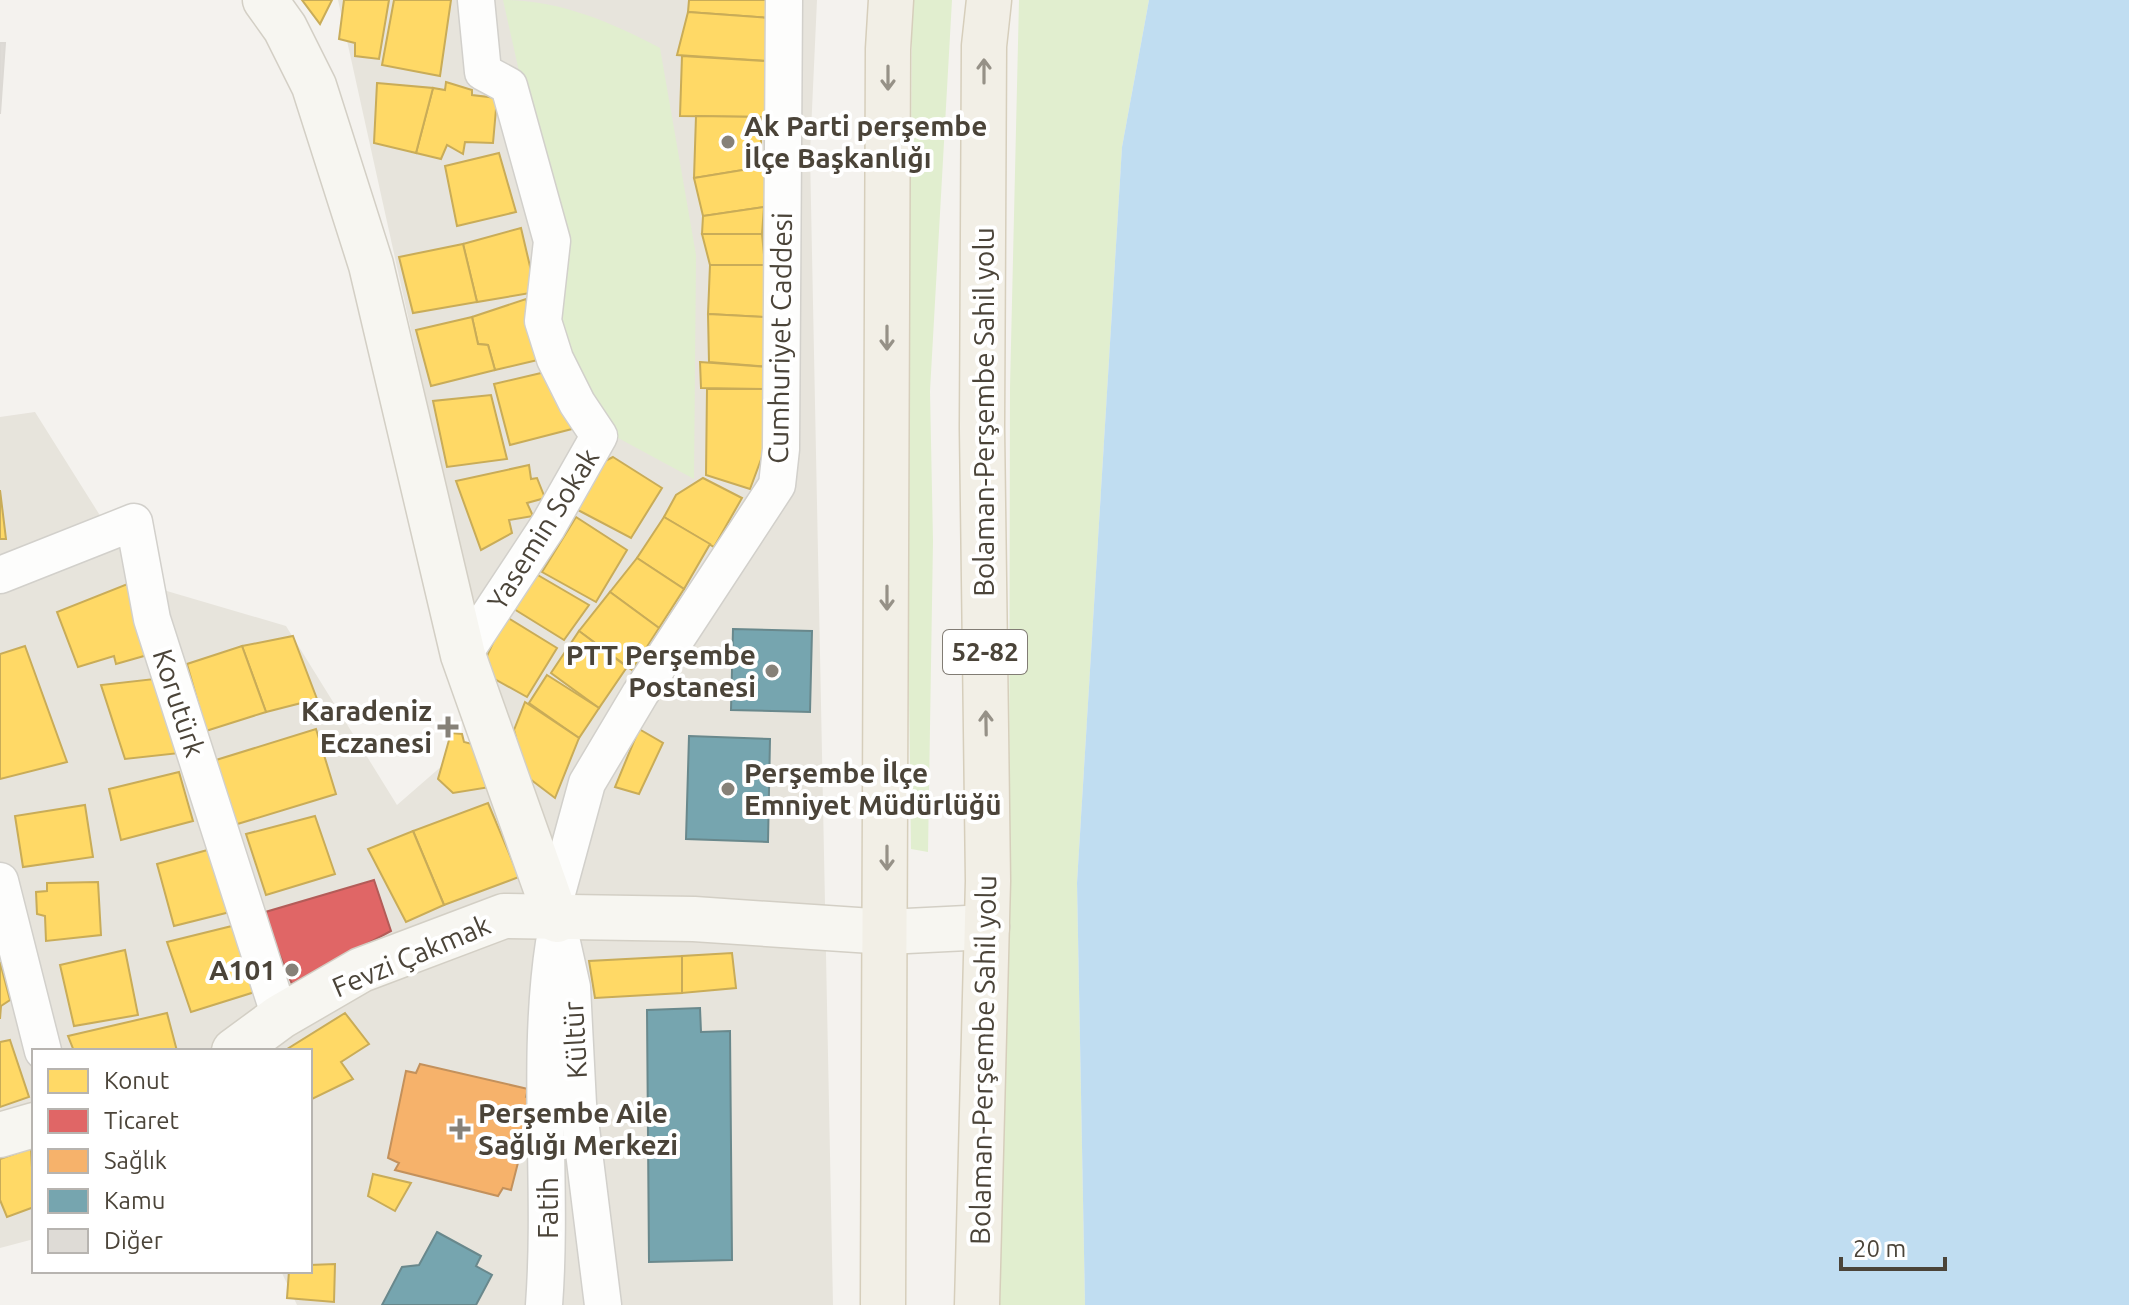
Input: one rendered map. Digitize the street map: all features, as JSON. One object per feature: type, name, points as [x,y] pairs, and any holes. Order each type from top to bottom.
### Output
[{"type":"main road","points":[[883,1305],[887,932],[888,49],[891,0]]},
{"type":"main road","name":"Bolaman-Perşembe Sahil yolu","points":[[977,1305],[987,927],[982,412],[984,46],[989,0]]},
{"type":"street","points":[[265,0],[285,28],[314,86],[371,265],[463,655],[556,912]]},
{"type":"street","name":"Yasemin Sokak","points":[[463,655],[548,526],[599,436],[561,370],[543,321],[552,241],[509,86],[483,72],[476,0]]},
{"type":"street","name":"Cumhuriyet Caddesi","points":[[556,912],[587,783],[640,694],[777,485],[781,449],[784,0]]},
{"type":"street","name":"Korutürk","points":[[0,575],[134,522],[152,619],[280,1017]]},
{"type":"street","points":[[0,881],[42,1049]]},
{"type":"street","name":"Fevzi Çakmak","points":[[237,1049],[280,1017],[361,970],[504,916],[556,912],[887,932],[987,927]]},
{"type":"street","name":"Fatih","points":[[544,1305],[549,1232],[547,989],[556,912]]},
{"type":"street","name":"Kültür","points":[[556,912],[572,987],[578,1104],[603,1305]]},
{"type":"street","points":[[0,1135],[32,1126]]},
{"type":"shaded area","points":[[338,0],[817,0],[810,153],[833,1305],[297,1305],[282,1273],[312,1273],[312,1049],[32,1049],[32,1240],[0,1248],[0,417],[35,412],[143,584],[286,626],[397,805],[505,711],[458,543]]},
{"type":"green space","points":[[503,0],[544,4],[584,14],[660,48],[696,255],[694,479],[609,433],[546,320],[527,107]]},
{"type":"green space","points":[[912,0],[952,0],[930,391],[933,541],[928,852],[911,849],[904,316],[911,151]]},
{"type":"green space","points":[[1019,0],[1149,0],[1122,147],[1077,883],[1085,1305],[1000,1305],[1009,844],[1010,388]]},
{"type":"water","points":[[1149,0],[2129,0],[2129,1305],[1085,1305],[1077,883],[1122,147]]},
{"type":"building: Konut","points":[[302,0],[332,0],[320,24]]},
{"type":"building: Konut","points":[[344,0],[389,0],[379,59],[355,56],[355,43],[339,39]]},
{"type":"building: Konut","points":[[394,0],[451,0],[440,76],[382,65]]},
{"type":"building: Konut","points":[[689,0],[774,0],[770,18],[688,12]]},
{"type":"building: Konut","points":[[688,12],[770,18],[766,61],[677,55]]},
{"type":"building: Konut","points":[[682,56],[766,61],[768,117],[680,116]]},
{"type":"building: Konut","points":[[446,82],[472,90],[472,95],[497,98],[493,143],[465,142],[463,154],[447,145],[441,159],[416,153],[433,88],[445,90]]},
{"type":"building: Konut","points":[[377,83],[433,88],[416,153],[374,143]]},
{"type":"building: Konut","name":"Ak Parti perşembe İlçe Başkanlığı","points":[[696,116],[761,117],[761,167],[694,178]]},
{"type":"building: Konut","points":[[499,153],[516,212],[457,226],[445,166]]},
{"type":"building: Konut","points":[[761,167],[768,169],[764,207],[703,216],[694,178]]},
{"type":"building: Konut","points":[[764,207],[762,234],[702,234],[703,216]]},
{"type":"building: Konut","points":[[521,228],[536,292],[477,302],[463,244]]},
{"type":"building: Konut","points":[[702,234],[762,234],[765,265],[710,265]]},
{"type":"building: Konut","points":[[463,244],[477,302],[413,313],[399,257]]},
{"type":"building: Konut","points":[[710,265],[765,265],[766,317],[708,314]]},
{"type":"building: Konut","points":[[526,299],[542,359],[495,370],[488,345],[478,344],[472,317]]},
{"type":"building: Konut","points":[[708,314],[766,317],[769,367],[709,362]]},
{"type":"building: Konut","points":[[472,317],[478,344],[488,345],[495,370],[431,386],[416,330]]},
{"type":"building: Konut","points":[[700,362],[769,367],[768,389],[701,388]]},
{"type":"building: Konut","points":[[554,370],[572,429],[510,445],[494,384]]},
{"type":"building: Konut","points":[[707,389],[768,389],[763,454],[750,489],[706,475]]},
{"type":"building: Konut","points":[[491,395],[507,459],[447,467],[433,401]]},
{"type":"building: Konut","points":[[613,457],[662,488],[631,538],[576,509],[601,463]]},
{"type":"building: Konut","points":[[529,465],[531,479],[537,478],[545,498],[527,503],[533,516],[509,520],[512,533],[481,550],[456,481]]},
{"type":"building: Konut","points":[[703,478],[742,498],[714,547],[664,517],[676,495]]},
{"type":"building: Konut","points":[[0,490],[6,539],[0,539]]},
{"type":"building: Konut","points":[[576,517],[627,550],[596,602],[542,572]]},
{"type":"building: Konut","points":[[664,517],[710,544],[684,589],[637,558]]},
{"type":"building: Konut","points":[[637,558],[684,589],[659,628],[610,592]]},
{"type":"building: Konut","points":[[536,574],[589,605],[564,640],[514,609]]},
{"type":"building: Konut","points":[[130,583],[151,654],[116,664],[114,656],[78,667],[57,612]]},
{"type":"building: Konut","points":[[610,592],[659,628],[632,670],[579,631]]},
{"type":"building: Konut","points":[[505,616],[557,648],[527,697],[491,677],[482,667]]},
{"type":"building: Konut","points":[[579,631],[627,667],[599,708],[551,673]]},
{"type":"building: Konut","points":[[293,636],[317,699],[266,712],[242,646]]},
{"type":"building: Konut","points":[[25,646],[67,762],[0,779],[0,654]]},
{"type":"building: Konut","points":[[242,646],[266,712],[206,731],[187,664]]},
{"type":"building: Konut","points":[[547,675],[599,708],[579,738],[529,703]]},
{"type":"building: Konut","points":[[163,678],[189,752],[125,759],[101,685]]},
{"type":"building: Konut","points":[[525,702],[579,738],[555,798],[526,776],[514,730]]},
{"type":"building: Konut","points":[[316,729],[336,794],[231,826],[216,760]]},
{"type":"building: Konut","points":[[639,729],[663,743],[639,794],[615,787]]},
{"type":"building: Konut","points":[[451,733],[462,734],[464,742],[480,746],[490,787],[453,793],[438,779]]},
{"type":"building: Konut","points":[[179,772],[193,821],[121,840],[109,789]]},
{"type":"building: Konut","points":[[488,803],[519,877],[444,905],[413,831]]},
{"type":"building: Konut","points":[[85,805],[93,857],[23,867],[15,816]]},
{"type":"building: Konut","points":[[315,816],[335,874],[266,895],[246,834]]},
{"type":"building: Konut","points":[[413,831],[444,905],[406,922],[368,849]]},
{"type":"building: Konut","points":[[211,849],[230,912],[174,926],[157,864]]},
{"type":"building: Konut","points":[[98,882],[101,935],[46,941],[45,916],[37,914],[36,892],[47,891],[47,883]]},
{"type":"building: Konut","points":[[236,925],[258,991],[191,1012],[167,942]]},
{"type":"building: Konut","points":[[125,950],[138,1015],[74,1026],[60,965]]},
{"type":"building: Konut","points":[[732,953],[736,988],[682,993],[682,956]]},
{"type":"building: Konut","points":[[682,956],[682,993],[595,998],[589,961]]},
{"type":"building: Konut","points":[[0,962],[10,1000],[1,1006],[0,1019]]},
{"type":"building: Konut","points":[[167,1013],[176,1049],[73,1049],[68,1036]]},
{"type":"building: Konut","points":[[345,1013],[369,1044],[341,1062],[353,1079],[312,1099],[312,1049],[287,1049]]},
{"type":"building: Konut","points":[[10,1040],[29,1097],[0,1107],[0,1042]]},
{"type":"building: Konut","points":[[31,1148],[32,1208],[7,1217],[0,1200],[0,1159]]},
{"type":"building: Konut","points":[[373,1174],[411,1183],[395,1211],[368,1196]]},
{"type":"building: Konut","points":[[335,1264],[334,1302],[287,1298],[289,1273],[312,1273],[312,1265]]},
{"type":"building: Ticaret","points":[[374,880],[391,931],[292,984],[262,913]]},
{"type":"building: Sağlık","name":"Perşembe Aile Sağlığı Merkezi","points":[[420,1064],[528,1089],[526,1097],[534,1100],[511,1190],[503,1188],[498,1196],[395,1170],[399,1163],[388,1158],[406,1071],[416,1073]]},
{"type":"building: Kamu","name":"PTT Perşembe Postanesi","points":[[733,629],[812,631],[810,712],[731,710]]},
{"type":"building: Kamu","name":"Perşembe İlçe Emniyet Müdürlüğü","points":[[689,736],[770,739],[768,842],[686,839]]},
{"type":"building: Kamu","points":[[700,1008],[701,1032],[730,1031],[732,1260],[649,1262],[647,1010]]},
{"type":"building: Kamu","points":[[437,1232],[481,1256],[476,1266],[492,1275],[476,1305],[382,1305],[402,1267],[419,1265]]},
{"type":"building: Diğer","points":[[0,43],[5,43],[0,114]]},
{"type":"place","name":"Ak Parti perşembe İlçe Başkanlığı","points":[[728,142]]},
{"type":"place","name":"PTT Perşembe Postanesi","points":[[772,671]]},
{"type":"place","name":"Karadeniz Eczanesi","points":[[448,727]]},
{"type":"place","name":"Perşembe İlçe Emniyet Müdürlüğü","points":[[728,789]]},
{"type":"place","name":"A101","points":[[292,970]]},
{"type":"place","name":"Perşembe Aile Sağlığı Merkezi","points":[[460,1129]]}]
